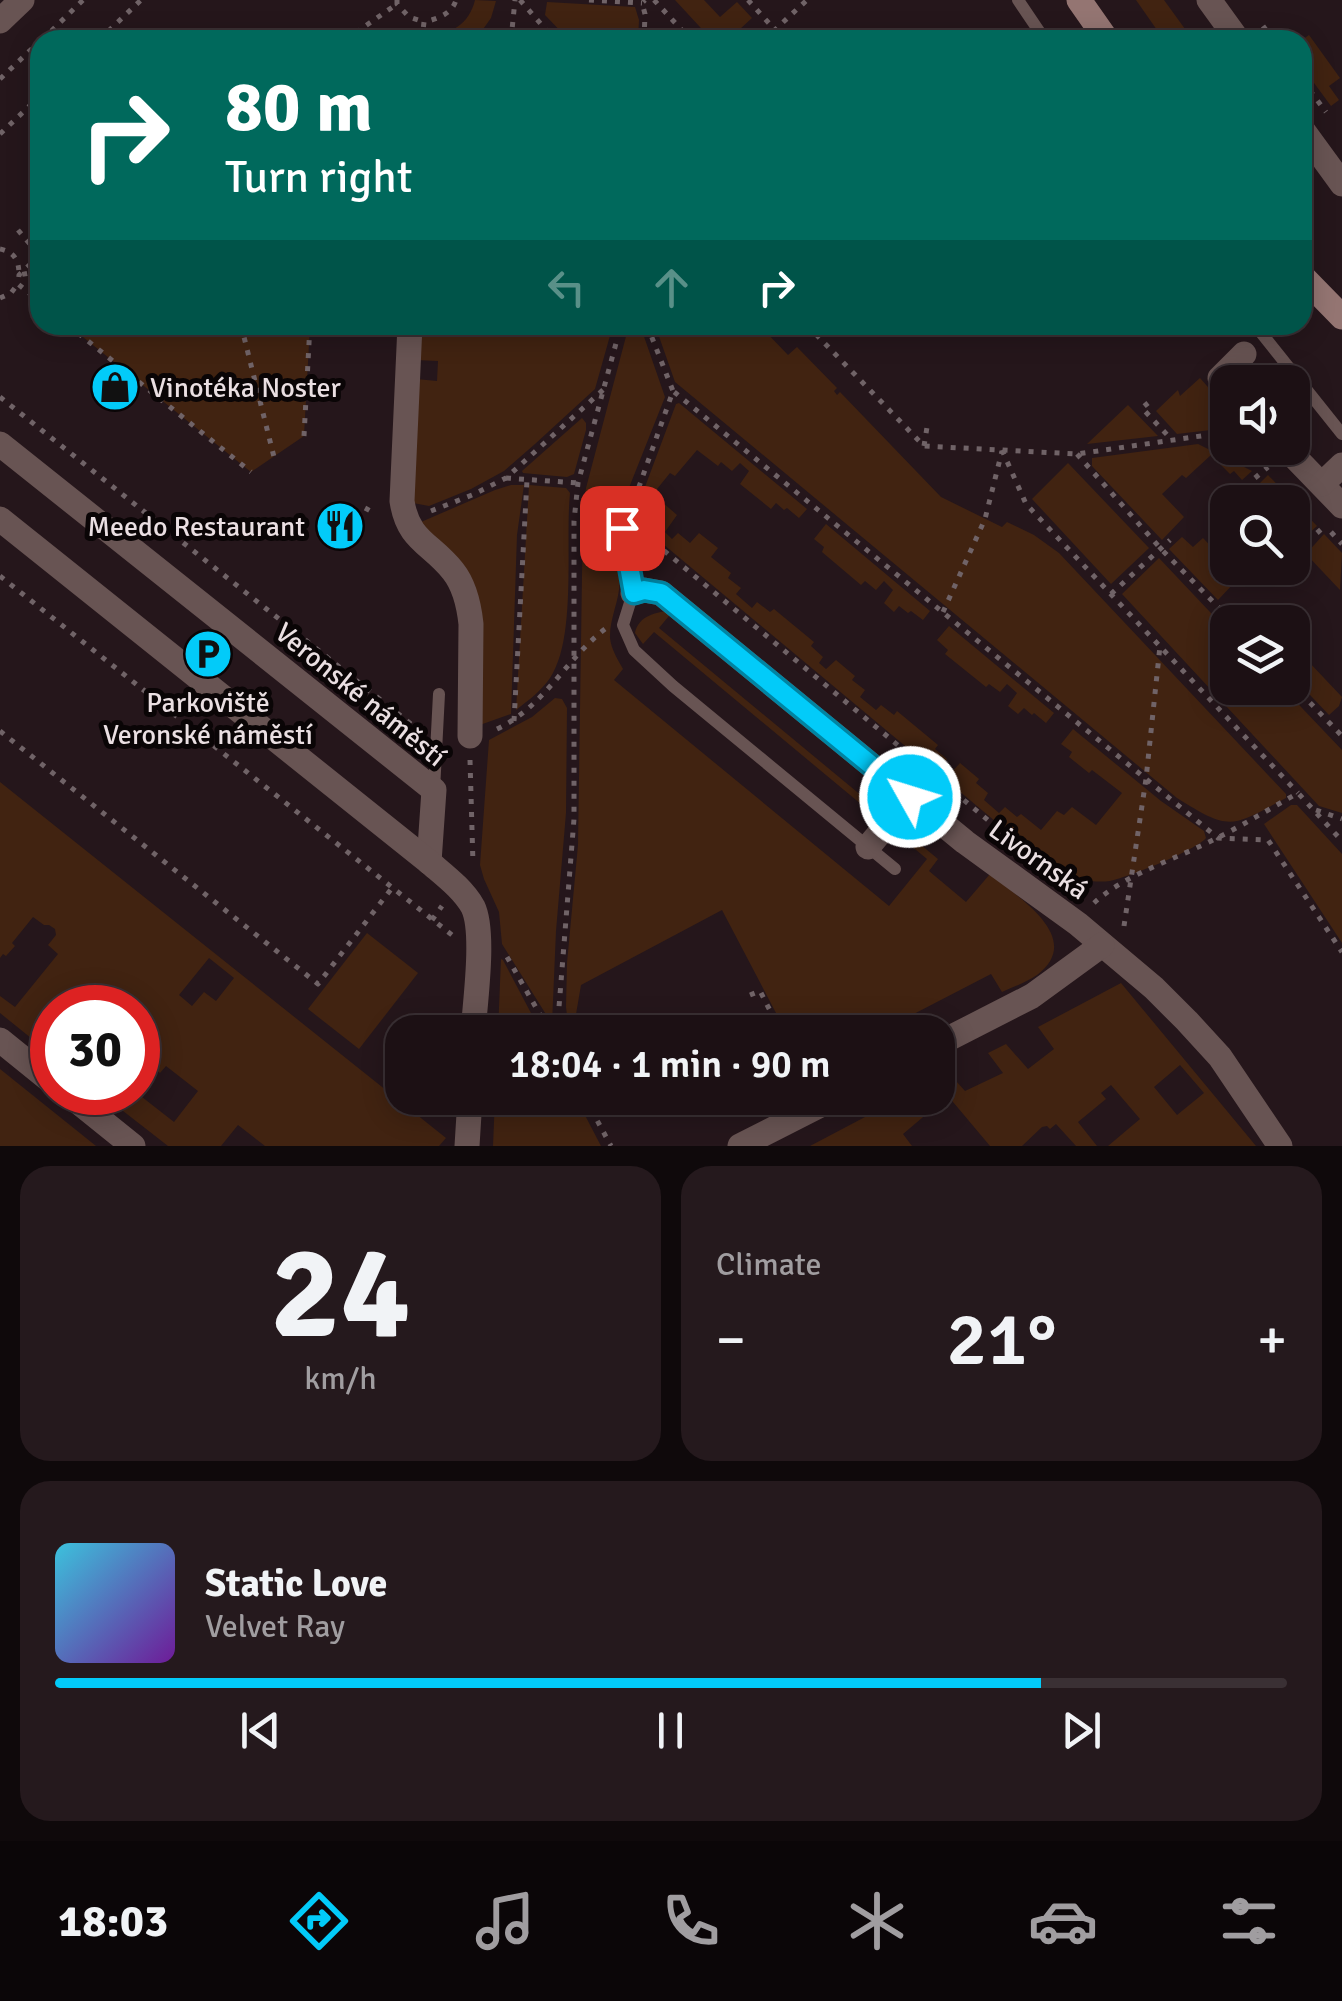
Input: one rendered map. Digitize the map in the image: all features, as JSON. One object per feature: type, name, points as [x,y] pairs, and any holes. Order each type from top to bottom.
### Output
[{"type":"street","points":[[0,21],[22,0]]},
{"type":"street","points":[[1079,0],[1101,30]]},
{"type":"street","points":[[1209,0],[1231,30]]},
{"type":"street","points":[[1312,143],[1342,184]]},
{"type":"street","points":[[1312,286],[1342,317]]},
{"type":"street","points":[[405,521],[402,501],[410,335]]},
{"type":"street","points":[[1233,365],[1244,354]]},
{"type":"street","name":"Veronské náměstí","points":[[0,444],[434,790],[429,862]]},
{"type":"street","points":[[1303,465],[1342,506]]},
{"type":"street","points":[[1322,484],[1342,465]]},
{"type":"street","points":[[0,519],[459,889],[474,910],[478,942],[474,1015]]},
{"type":"street","name":"Veronské náměstí","points":[[405,521],[452,570],[469,606],[470,736]]},
{"type":"street","name":"Livornská","points":[[634,593],[661,593],[965,842],[1078,924],[1112,939],[1220,1057],[1280,1146]]},
{"type":"street","points":[[868,847],[910,797]]},
{"type":"street","points":[[955,1035],[1032,996],[1112,939]]},
{"type":"street","points":[[0,1040],[30,1064]]},
{"type":"street","points":[[95,1115],[133,1146]]},
{"type":"street","points":[[467,1146],[469,1115]]},
{"type":"street","points":[[740,1146],[801,1115]]},
{"type":"lane","points":[[1018,0],[1038,30]]},
{"type":"lane","points":[[1263,335],[1342,434]]},
{"type":"lane","points":[[624,524],[634,593],[622,625],[634,650],[895,869]]},
{"type":"lane","points":[[434,790],[440,694]]},
{"type":"path","points":[[52,30],[83,0]]},
{"type":"path","points":[[110,30],[141,0]]},
{"type":"path","points":[[359,30],[398,2],[408,17],[424,22],[436,20],[454,8],[456,0]]},
{"type":"path","points":[[512,30],[517,0]]},
{"type":"path","points":[[517,0],[546,30]]},
{"type":"path","points":[[588,0],[644,1],[644,30]]},
{"type":"path","points":[[654,0],[682,30]]},
{"type":"path","points":[[748,0],[775,30],[807,0]]},
{"type":"path","points":[[423,30],[424,22]]},
{"type":"path","points":[[0,79],[30,51]]},
{"type":"path","points":[[1312,93],[1328,115],[1334,111]]},
{"type":"path","points":[[0,134],[30,106]]},
{"type":"path","points":[[18,230],[30,244]]},
{"type":"path","points":[[0,249],[15,257],[20,275],[11,293],[0,298]]},
{"type":"path","points":[[20,275],[30,265]]},
{"type":"path","points":[[20,275],[30,272]]},
{"type":"path","points":[[18,284],[30,294]]},
{"type":"path","points":[[80,335],[251,472]]},
{"type":"path","points":[[244,335],[274,456]]},
{"type":"path","points":[[304,436],[309,335]]},
{"type":"path","points":[[556,1015],[574,819],[574,520],[578,483],[618,335]]},
{"type":"path","points":[[651,335],[673,391],[1218,838],[1268,840],[1342,952]]},
{"type":"path","points":[[817,335],[924,446],[1077,454],[1210,435]]},
{"type":"path","points":[[405,521],[506,478],[604,389]]},
{"type":"path","points":[[673,391],[624,524],[1001,832]]},
{"type":"path","points":[[1148,402],[1142,408],[1172,440]]},
{"type":"path","points":[[924,446],[928,421]]},
{"type":"path","points":[[943,612],[985,518],[1002,450]]},
{"type":"path","points":[[1002,450],[1026,504],[1342,840]]},
{"type":"path","points":[[1077,454],[1216,605]]},
{"type":"path","points":[[1255,478],[1268,467]]},
{"type":"path","points":[[506,478],[578,483]]},
{"type":"path","points":[[514,721],[526,480]]},
{"type":"path","points":[[1316,532],[1325,526]]},
{"type":"path","points":[[1111,594],[1170,540]]},
{"type":"path","points":[[0,576],[455,937],[506,954],[544,1015]]},
{"type":"path","points":[[1218,605],[1224,600]]},
{"type":"path","points":[[470,736],[484,735],[514,721],[546,693],[601,632]]},
{"type":"path","points":[[1112,939],[1131,879],[1160,646]]},
{"type":"path","points":[[1310,702],[1342,736]]},
{"type":"path","points":[[1330,723],[1336,716]]},
{"type":"path","points":[[0,731],[318,984],[392,887]]},
{"type":"path","points":[[1078,924],[1104,894],[1298,793]]},
{"type":"path","points":[[1314,810],[1342,818]]},
{"type":"path","points":[[750,995],[760,990],[773,1015]]},
{"type":"path","points":[[594,1115],[610,1146]]},
{"type":"shaded area","points":[[475,0],[496,1],[482,30],[451,30],[464,22]]},
{"type":"shaded area","points":[[675,0],[704,0],[720,17],[737,2],[752,18],[739,30],[703,30]]},
{"type":"shaded area","points":[[1136,0],[1164,0],[1186,30],[1157,30]]},
{"type":"shaded area","points":[[547,2],[635,7],[638,30],[559,30],[545,15]]},
{"type":"shaded area","points":[[1312,39],[1340,78],[1329,86],[1339,100],[1331,106],[1312,80]]},
{"type":"shaded area","points":[[80,335],[309,335],[304,436],[251,472]]},
{"type":"shaded area","points":[[417,335],[610,335],[595,389],[504,471],[429,506],[413,503],[416,379],[437,381],[438,361],[416,360]]},
{"type":"shaded area","points":[[626,335],[643,335],[665,397],[619,513],[624,529],[605,554],[614,564],[620,584],[610,638],[623,669],[614,680],[889,906],[927,859],[654,632],[643,644],[635,633],[640,622],[655,613],[673,611],[659,628],[938,859],[929,871],[966,902],[990,874],[1030,906],[1051,933],[1054,947],[1050,961],[1037,975],[1002,992],[991,974],[912,1015],[777,1015],[722,910],[581,985],[576,1015],[567,1015],[567,963],[578,845],[583,508]]},
{"type":"shaded area","points":[[659,335],[769,335],[788,355],[797,347],[837,388],[837,395],[840,392],[941,497],[1002,527],[1007,522],[1059,553],[1286,798],[1231,822],[1209,816],[1177,798],[675,382]]},
{"type":"shaded area","points":[[1200,378],[1210,389],[1210,430],[1177,434],[1156,411],[1178,390],[1180,396]]},
{"type":"shaded area","points":[[679,403],[807,509],[799,518],[776,503],[771,509],[740,484],[749,471],[740,463],[732,471],[697,450],[653,494],[677,515],[665,532],[672,539],[678,533],[690,543],[699,533],[718,548],[711,557],[731,573],[728,578],[741,588],[736,594],[752,608],[757,602],[770,612],[774,609],[814,642],[811,646],[823,657],[819,663],[826,669],[836,660],[865,690],[860,697],[876,710],[881,705],[894,715],[897,711],[938,745],[935,749],[947,759],[943,766],[951,773],[960,763],[979,779],[976,783],[988,793],[984,800],[999,813],[1005,807],[1041,830],[1057,811],[1064,815],[1072,807],[1096,825],[1122,793],[1069,757],[1072,752],[1061,744],[1073,729],[1204,831],[1206,838],[1161,863],[1110,881],[1061,876],[633,519]]},
{"type":"shaded area","points":[[1128,405],[1158,436],[1087,444]]},
{"type":"shaded area","points":[[582,418],[586,430],[574,474],[567,477],[523,473],[522,471]]},
{"type":"shaded area","points":[[1198,444],[1210,450],[1210,456],[1186,478],[1182,475],[1162,494],[1184,517],[1162,540],[1092,466],[1092,458]]},
{"type":"shaded area","points":[[1068,463],[1149,548],[1111,584],[1032,499]]},
{"type":"shaded area","points":[[1221,465],[1240,465],[1252,471],[1242,480],[1234,471],[1230,474]]},
{"type":"shaded area","points":[[1268,475],[1278,485],[1258,485]]},
{"type":"shaded area","points":[[511,485],[524,485],[517,535],[511,714],[477,726],[481,643],[421,522]]},
{"type":"shaded area","points":[[529,485],[566,488],[570,493],[567,615],[564,639],[550,678],[516,710]]},
{"type":"shaded area","points":[[826,524],[930,611],[923,620],[899,606],[894,612],[884,603],[893,590],[884,581],[876,590],[865,581],[861,585],[822,552],[824,547],[814,539]]},
{"type":"shaded area","points":[[1324,534],[1342,553],[1340,590],[1310,558],[1310,550]]},
{"type":"shaded area","points":[[1182,537],[1193,547],[1203,538],[1210,545],[1210,585],[1232,585],[1218,600],[1169,549]]},
{"type":"shaded area","points":[[1159,558],[1210,612],[1210,689],[1122,594]]},
{"type":"shaded area","points":[[949,626],[1054,713],[1046,723],[1024,708],[1018,714],[1008,706],[1017,693],[1007,684],[1000,692],[989,684],[986,687],[945,654],[948,650],[937,640]]},
{"type":"shaded area","points":[[1310,663],[1342,697],[1329,715],[1310,695]]},
{"type":"shaded area","points":[[555,698],[562,699],[567,708],[566,813],[552,1015],[546,1015],[502,944],[499,912],[480,865],[489,740],[532,717]]},
{"type":"shaded area","points":[[1225,705],[1299,705],[1342,750],[1342,813],[1319,806]]},
{"type":"shaded area","points":[[0,782],[385,1089],[385,1115],[417,1115],[446,1138],[439,1146],[265,1146],[238,1125],[221,1146],[168,1146],[128,1115],[160,1115],[160,1111],[174,1122],[198,1091],[166,1066],[160,1073],[160,985],[33,985],[58,954],[48,945],[56,935],[55,929],[33,917],[12,943],[15,946],[6,956],[0,958]],"holes":[[[209,958],[234,978],[216,1001],[204,992],[192,1006],[179,995]]]},
{"type":"shaded area","points":[[1297,805],[1342,854],[1342,943],[1264,824]]},
{"type":"shaded area","points":[[367,933],[418,973],[359,1049],[308,1009]]},
{"type":"shaded area","points":[[501,959],[532,1015],[499,1015]]},
{"type":"shaded area","points":[[1121,983],[1256,1146],[1108,1146],[1140,1119],[1111,1085],[1101,1093],[1106,1099],[1078,1122],[1097,1146],[1076,1146],[1056,1124],[1050,1129],[1042,1127],[1022,1146],[990,1146],[955,1104],[955,1080],[965,1091],[1003,1073],[988,1053],[1006,1044],[1028,1069],[1054,1049],[1038,1027]],"holes":[[[1180,1065],[1204,1093],[1177,1115],[1154,1087]]]},
{"type":"shaded area","points":[[30,989],[30,1037],[0,1013],[0,996],[15,1007]]},
{"type":"shaded area","points":[[0,1069],[30,1093],[30,1115],[57,1115],[96,1146],[0,1146]]},
{"type":"shaded area","points":[[494,1115],[585,1115],[601,1146],[493,1146]]},
{"type":"shaded area","points":[[869,1115],[926,1115],[903,1134],[912,1146],[810,1146]]},
{"type":"place","name":"Vinotéka Noster","points":[[115,387]]},
{"type":"place","name":"Meedo Restaurant","points":[[340,526]]},
{"type":"place","name":"Parkoviště Veronské náměstí","points":[[208,654]]},
{"type":"route","points":[[622,528],[634,593],[661,593],[910,797]]}]
